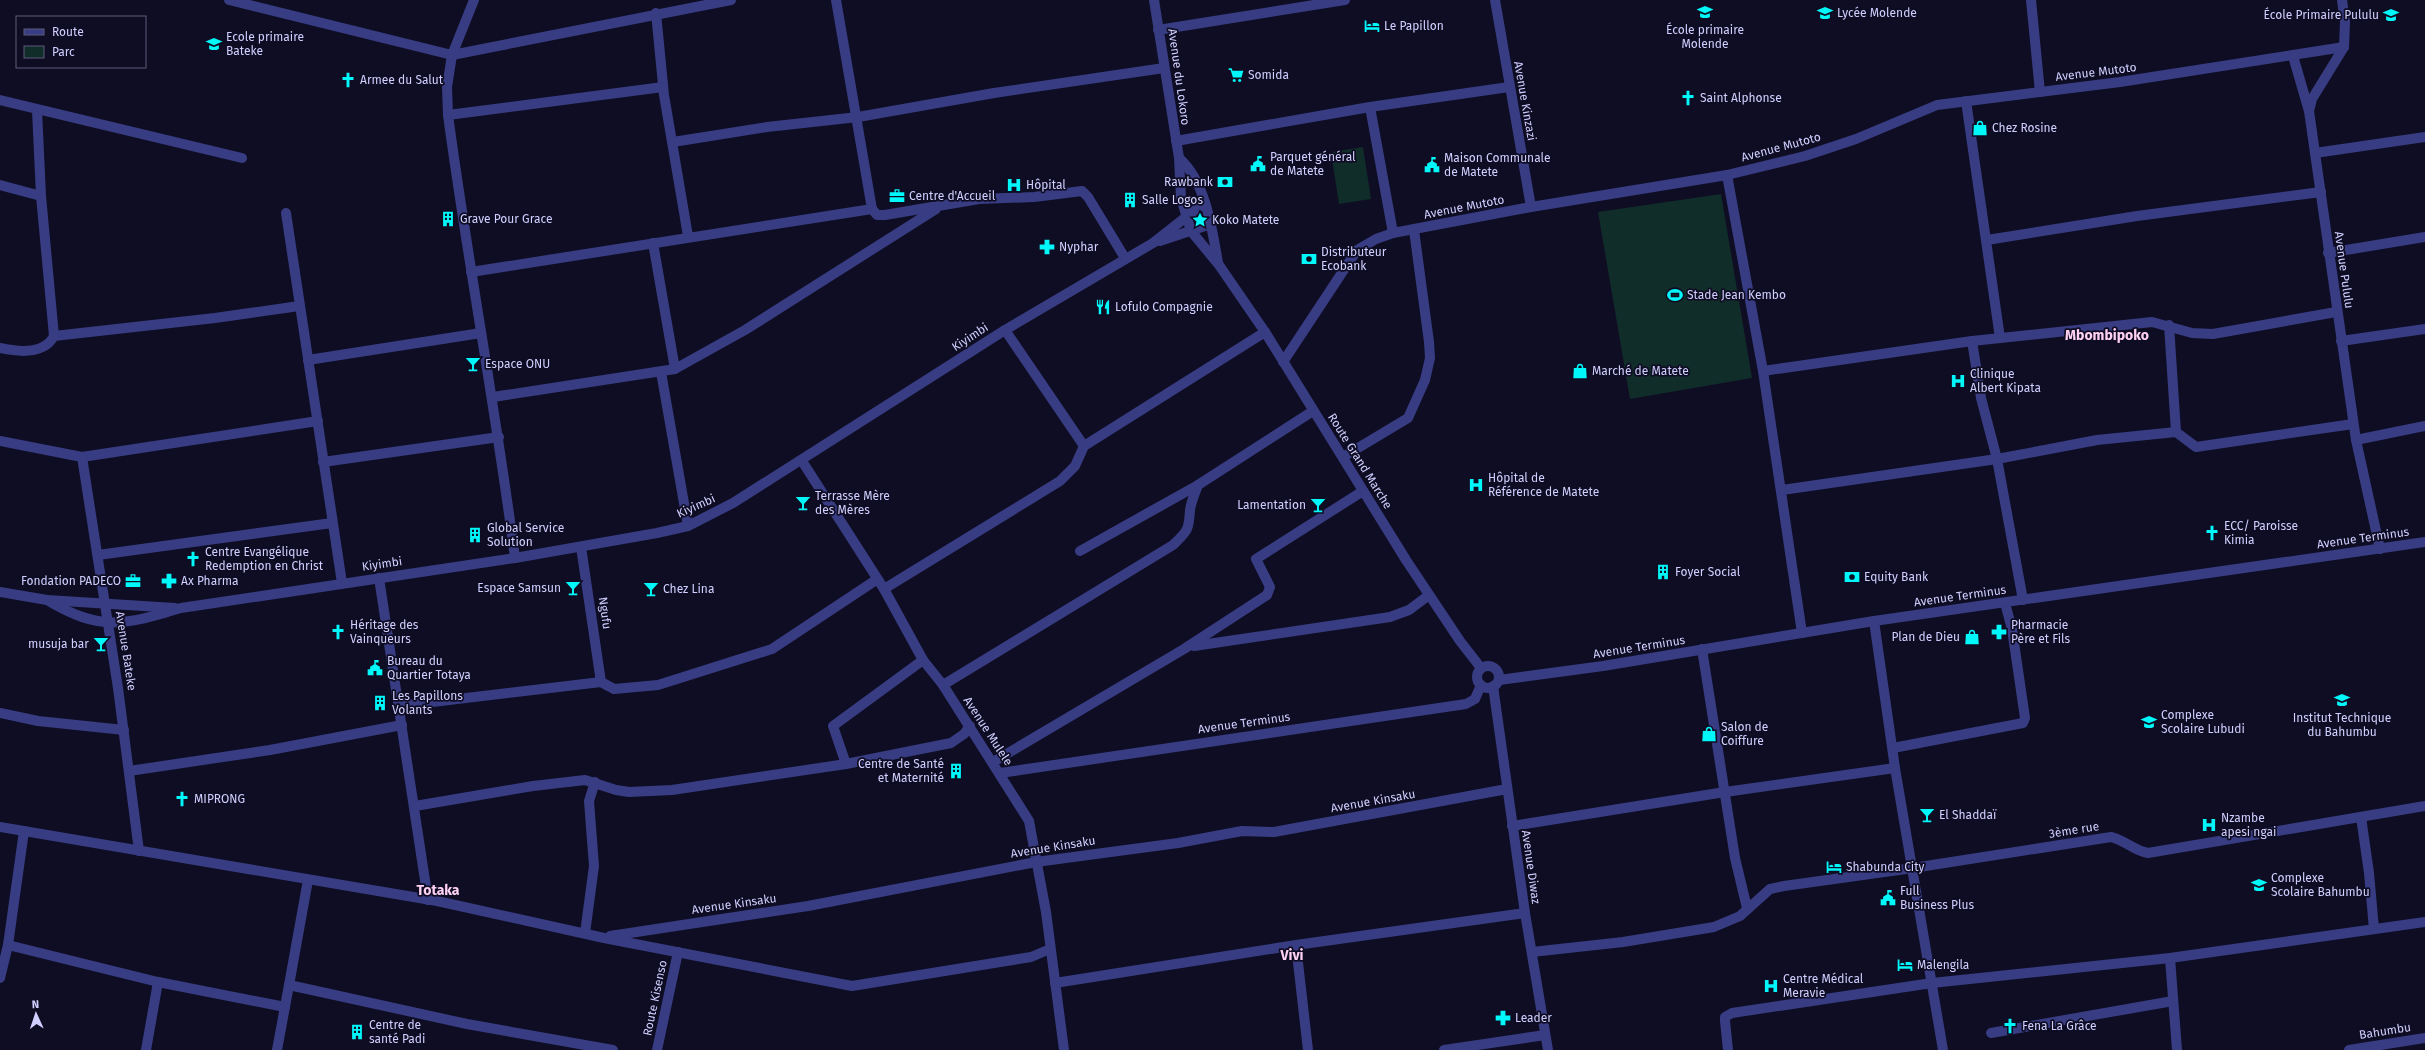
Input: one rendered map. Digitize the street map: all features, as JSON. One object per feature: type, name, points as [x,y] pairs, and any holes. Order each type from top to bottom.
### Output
[{"type":"street","points":[[230,0],[452,55],[656,13],[731,0]]},
{"type":"street","points":[[474,0],[452,55],[447,87],[448,115],[471,272],[493,397],[515,558]]},
{"type":"street","points":[[836,0],[858,117],[872,209],[877,215],[885,215],[978,199],[1034,197],[1082,191],[1088,197],[1125,258]]},
{"type":"street","name":"Avenue du Lokoro","points":[[1154,0],[1179,158],[1179,185],[1186,218]]},
{"type":"street","points":[[1158,30],[1345,0]]},
{"type":"street","name":"Avenue Kinzazi","points":[[1495,0],[1530,207]]},
{"type":"street","points":[[2031,0],[2040,92]]},
{"type":"street","points":[[2309,110],[2312,99],[2344,47],[2345,22],[2342,0]]},
{"type":"street","points":[[656,13],[663,87],[688,236]]},
{"type":"street","name":"Avenue Mutoto","points":[[1283,362],[1357,250],[1376,239],[1392,233],[1530,207],[1727,175],[1804,156],[1856,139],[1937,105],[2120,82],[2344,47]]},
{"type":"street","name":"Avenue Pululu","points":[[2293,56],[2309,110],[2336,312],[2356,440],[2380,549]]},
{"type":"street","points":[[673,142],[767,127],[858,117],[994,93],[1164,68]]},
{"type":"street","points":[[448,115],[663,87]]},
{"type":"street","points":[[1176,141],[1370,107],[1509,87]]},
{"type":"street","points":[[0,100],[242,158]]},
{"type":"street","points":[[1966,101],[2000,338]]},
{"type":"street","points":[[1370,107],[1392,233]]},
{"type":"street","points":[[0,348],[15,351],[33,351],[51,342],[54,336],[41,196],[37,110]]},
{"type":"street","points":[[2315,153],[2425,137]]},
{"type":"street","points":[[1179,158],[1194,173],[1204,203]]},
{"type":"street","points":[[1727,175],[1763,370],[1802,633]]},
{"type":"street","points":[[0,185],[41,196]]},
{"type":"street","points":[[1987,240],[2136,216],[2321,192]]},
{"type":"street","name":"Kiyimbi","points":[[181,608],[515,558],[688,526],[733,503],[802,461],[1005,330],[1125,258],[1153,243],[1204,203]]},
{"type":"street","name":"Route Grand Marche","points":[[1204,203],[1212,224],[1219,265]]},
{"type":"street","points":[[493,397],[675,369],[745,330],[941,206]]},
{"type":"street","points":[[471,272],[688,236],[872,209]]},
{"type":"street","points":[[286,213],[298,306],[318,421],[342,583]]},
{"type":"street","name":"Route Grand Marche","points":[[1186,218],[1191,231],[1219,265],[1265,332],[1429,595],[1481,668]]},
{"type":"street","name":"Kiyimbi","points":[[1153,243],[1212,224]]},
{"type":"street","points":[[1343,457],[1408,418],[1425,380],[1430,358],[1429,342],[1414,230]]},
{"type":"street","points":[[2328,253],[2425,237]]},
{"type":"street","points":[[653,243],[675,369]]},
{"type":"street","points":[[54,336],[215,318],[298,306]]},
{"type":"street","points":[[1763,370],[1972,341],[2152,322],[2168,325],[2192,333],[2213,334],[2336,312]]},
{"type":"street","points":[[2168,325],[2176,432]]},
{"type":"street","points":[[2341,341],[2425,329]]},
{"type":"street","points":[[1005,330],[1084,446]]},
{"type":"street","points":[[884,589],[1060,481],[1075,466],[1084,446],[1265,332]]},
{"type":"street","points":[[308,360],[481,333]]},
{"type":"street","points":[[1972,341],[1981,398],[1996,459],[2023,600]]},
{"type":"street","points":[[661,372],[688,526]]},
{"type":"street","points":[[1080,551],[1198,485],[1313,411]]},
{"type":"street","points":[[0,442],[82,457],[318,421]]},
{"type":"street","points":[[1782,490],[1996,459],[2097,440],[2176,432],[2196,447],[2354,424]]},
{"type":"street","points":[[2356,440],[2425,426]]},
{"type":"street","points":[[323,462],[499,437]]},
{"type":"street","name":"Avenue Bateke","points":[[82,457],[124,730],[139,851]]},
{"type":"street","name":"Avenue Mulele","points":[[802,461],[876,580],[884,589],[923,660],[943,685],[970,726],[1029,821],[1050,949],[1064,1050]]},
{"type":"street","points":[[943,685],[1173,545],[1187,532],[1191,519],[1190,509],[1198,485]]},
{"type":"street","points":[[993,762],[1184,649],[1267,595],[1270,587],[1256,559],[1363,490]]},
{"type":"street","points":[[98,555],[332,523]]},
{"type":"street","name":"Avenue Terminus","points":[[1000,773],[1466,704],[1475,699],[1481,685],[1874,621],[2425,542]]},
{"type":"street","name":"Ngufu","points":[[581,547],[601,682]]},
{"type":"street","points":[[379,578],[415,806],[428,900]]},
{"type":"street","points":[[399,706],[601,682],[614,689],[658,685],[772,649],[876,580]]},
{"type":"street","points":[[0,592],[47,600],[181,608]]},
{"type":"street","points":[[1184,649],[1204,644],[1390,617],[1410,610],[1429,595]]},
{"type":"street","points":[[47,600],[87,620],[108,624],[143,619],[181,608]]},
{"type":"street","points":[[1893,748],[2023,723],[2025,718],[2020,680],[2005,603]]},
{"type":"street","points":[[1874,621],[1895,768],[1943,1050]]},
{"type":"street","points":[[1702,649],[1735,858],[1747,908]]},
{"type":"street","points":[[846,764],[833,726],[923,660]]},
{"type":"street","points":[[1481,685],[1478,676],[1481,668],[1488,666],[1494,668],[1498,673],[1496,683]]},
{"type":"street","name":"Avenue Diwaz","points":[[1496,683],[1512,826],[1548,1050]]},
{"type":"street","points":[[0,713],[38,721],[124,730]]},
{"type":"street","points":[[129,771],[270,750],[402,725]]},
{"type":"street","points":[[415,806],[533,786],[585,780],[616,790],[629,792],[672,790],[846,764],[951,743],[964,734],[970,726]]},
{"type":"street","points":[[1512,826],[1725,792],[1895,768]]},
{"type":"street","points":[[585,933],[594,866],[590,801],[595,782]]},
{"type":"street","name":"Avenue Kinsaku","points":[[604,938],[654,928],[808,906],[1036,862],[1178,843],[1242,831],[1274,832],[1507,789]]},
{"type":"street","name":"3ème rue","points":[[1532,952],[1623,942],[1714,927],[1740,916],[1747,908],[1770,889],[1784,886],[2111,837],[2118,839],[2138,852],[2148,853],[2425,806]]},
{"type":"street","points":[[2361,818],[2369,873],[2374,929]]},
{"type":"street","points":[[0,827],[428,900],[604,938],[852,986],[1031,957],[1050,949]]},
{"type":"street","points":[[0,978],[8,945],[5,931],[16,890],[24,831]]},
{"type":"street","points":[[277,1050],[308,880]]},
{"type":"street","points":[[1055,983],[1296,944],[1525,913]]},
{"type":"street","points":[[1728,1050],[1725,1021],[1728,1014],[1932,983],[2170,958],[2425,922]]},
{"type":"street","points":[[1296,944],[1308,1050]]},
{"type":"street","points":[[8,945],[158,982],[286,1007]]},
{"type":"street","name":"Route Kisenso","points":[[657,1050],[678,952]]},
{"type":"street","points":[[2170,958],[2177,1050]]},
{"type":"street","points":[[146,1050],[158,982]]},
{"type":"street","points":[[289,985],[467,1024],[613,1050]]},
{"type":"street","points":[[1991,1033],[2173,1001]]},
{"type":"street","points":[[1444,1050],[1546,1035]]},
{"type":"street","name":"Bahumbu","points":[[2349,1050],[2425,1038]]},
{"type":"green space","points":[[1363,147],[1371,199],[1339,204],[1331,152]]},
{"type":"green space","name":"Stade Jean Kembo","points":[[1721,194],[1752,378],[1630,399],[1598,212]]},
{"type":"place","name":"École primaire Molende","points":[[1705,12]]},
{"type":"place","name":"Lycée Molende","points":[[1825,13]]},
{"type":"place","name":"École Primaire Pululu","points":[[2391,15]]},
{"type":"place","name":"Le Papillon","points":[[1372,26]]},
{"type":"place","name":"Ecole primaire Bateke","points":[[214,44]]},
{"type":"place","name":"Somida","points":[[1236,75]]},
{"type":"place","name":"Armee du Salut","points":[[348,80]]},
{"type":"place","name":"Saint Alphonse","points":[[1688,98]]},
{"type":"place","name":"Chez Rosine","points":[[1980,128]]},
{"type":"place","name":"Parquet général de Matete","points":[[1258,164]]},
{"type":"place","name":"Maison Communale de Matete","points":[[1432,165]]},
{"type":"place","name":"Rawbank","points":[[1225,182]]},
{"type":"place","name":"Hôpital","points":[[1014,185]]},
{"type":"place","name":"Centre d'Accueil","points":[[897,196]]},
{"type":"place","name":"Salle Logos","points":[[1130,200]]},
{"type":"place","name":"Grave Pour Grace","points":[[448,219]]},
{"type":"place","name":"Koko Matete","points":[[1200,220]]},
{"type":"place","name":"Nyphar","points":[[1047,247]]},
{"type":"place","name":"Distributeur Ecobank","points":[[1309,259]]},
{"type":"place","name":"Stade Jean Kembo","points":[[1675,295]]},
{"type":"place","name":"Lofulo Compagnie","points":[[1103,307]]},
{"type":"place","name":"Espace ONU","points":[[473,364]]},
{"type":"place","name":"Marché de Matete","points":[[1580,371]]},
{"type":"place","name":"Clinique Albert Kipata","points":[[1958,381]]},
{"type":"place","name":"Hôpital de Référence de Matete","points":[[1476,485]]},
{"type":"place","name":"Terrasse Mère des Mères","points":[[803,503]]},
{"type":"place","name":"Lamentation","points":[[1318,505]]},
{"type":"place","name":"ECC/ Paroisse Kimia","points":[[2212,533]]},
{"type":"place","name":"Global Service Solution","points":[[475,535]]},
{"type":"place","name":"Centre Evangélique Redemption en Christ","points":[[193,559]]},
{"type":"place","name":"Foyer Social","points":[[1663,572]]},
{"type":"place","name":"Equity Bank","points":[[1852,577]]},
{"type":"place","name":"Fondation PADECO","points":[[133,581]]},
{"type":"place","name":"Ax Pharma","points":[[169,581]]},
{"type":"place","name":"Espace Samsun","points":[[573,588]]},
{"type":"place","name":"Chez Lina","points":[[651,589]]},
{"type":"place","name":"Héritage des Vainqueurs","points":[[338,632]]},
{"type":"place","name":"Pharmacie Père et Fils","points":[[1999,632]]},
{"type":"place","name":"Plan de Dieu","points":[[1972,637]]},
{"type":"place","name":"musuja bar","points":[[101,644]]},
{"type":"place","name":"Bureau du Quartier Totaya","points":[[375,668]]},
{"type":"place","name":"Institut Technique du Bahumbu","points":[[2342,700]]},
{"type":"place","name":"Les Papillons Volants","points":[[380,703]]},
{"type":"place","name":"Complexe Scolaire Lubudi","points":[[2149,722]]},
{"type":"place","name":"Salon de Coiffure","points":[[1709,734]]},
{"type":"place","name":"Centre de Santé et Maternité","points":[[956,771]]},
{"type":"place","name":"MIPRONG","points":[[182,799]]},
{"type":"place","name":"El Shaddaï","points":[[1927,815]]},
{"type":"place","name":"Nzambe apesi ngai","points":[[2209,825]]},
{"type":"place","name":"Shabunda City","points":[[1834,867]]},
{"type":"place","name":"Complexe Scolaire Bahumbu","points":[[2259,885]]},
{"type":"place","name":"Full Business Plus","points":[[1888,898]]},
{"type":"place","name":"Malengila","points":[[1905,965]]},
{"type":"place","name":"Centre Médical Meravie","points":[[1771,986]]},
{"type":"place","name":"Leader","points":[[1503,1018]]},
{"type":"place","name":"Fena La Grâce","points":[[2010,1026]]},
{"type":"place","name":"Centre de santé Padi","points":[[357,1032]]},
{"type":"district","name":"Mbombipoko","points":[[2107,335]]},
{"type":"district","name":"Totaka","points":[[438,890]]},
{"type":"district","name":"Vivi","points":[[1292,955]]}]
